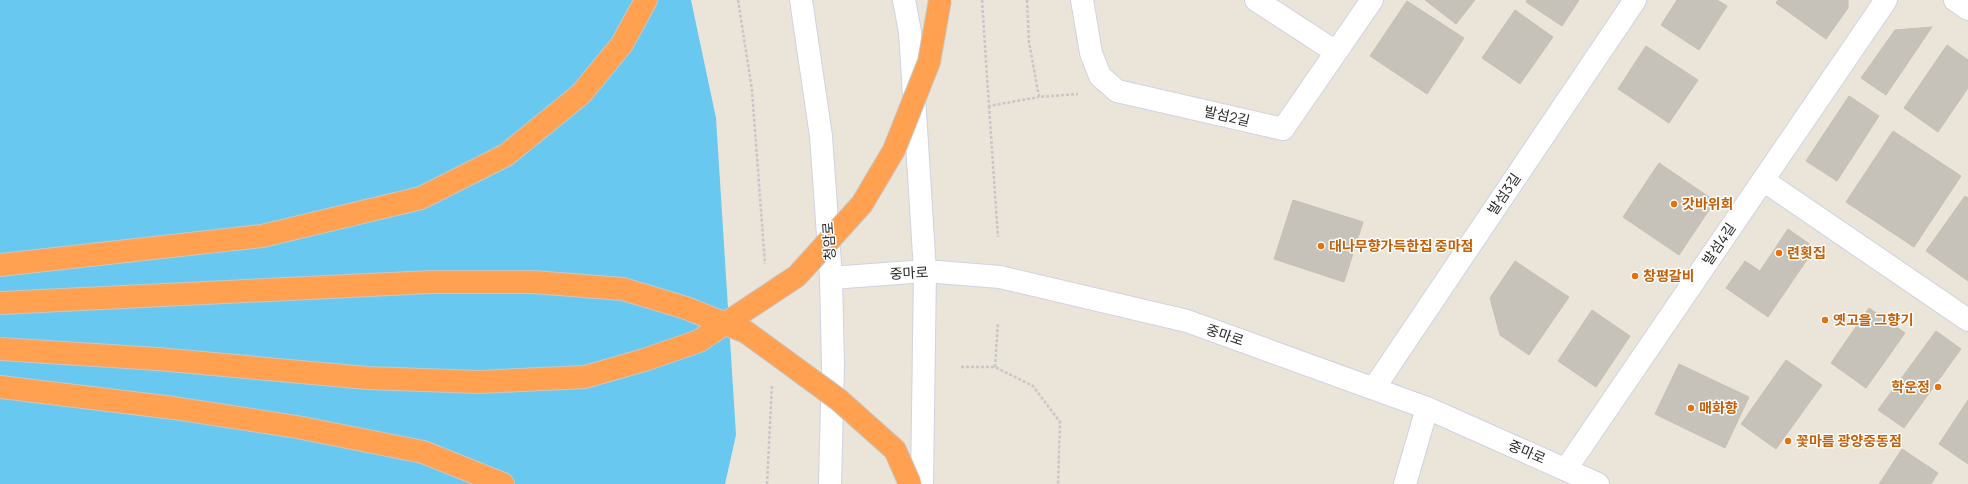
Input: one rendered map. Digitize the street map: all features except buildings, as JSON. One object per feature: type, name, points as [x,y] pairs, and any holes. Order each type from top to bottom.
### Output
[{"type":"highway","points":[[0,265],[262,236],[421,198],[506,155],[581,94],[622,44],[646,0]]},
{"type":"highway","points":[[0,349],[158,359],[367,378],[479,382],[585,377],[644,360],[699,341],[797,276],[862,204],[894,150],[929,62],[940,0]]},
{"type":"highway","points":[[0,303],[431,282],[533,282],[623,289],[686,308],[746,332],[839,400],[895,450],[910,484]]},
{"type":"highway","points":[[0,387],[174,408],[297,427],[423,452],[503,484]]},
{"type":"street","name":"청암로","points":[[801,0],[821,136],[831,278],[833,365],[830,484]]},
{"type":"street","points":[[904,0],[910,32],[925,271],[922,484]]},
{"type":"street","name":"발섬2길","points":[[1082,0],[1091,53],[1100,76],[1117,91],[1283,129],[1372,0]]},
{"type":"street","points":[[1256,0],[1336,52]]},
{"type":"street","name":"발섬3길","points":[[1374,388],[1635,0]]},
{"type":"street","name":"발섬4길","points":[[1566,469],[1886,0]]},
{"type":"street","points":[[1955,0],[1968,9]]},
{"type":"street","points":[[1763,180],[1968,320]]},
{"type":"street","name":"중마로","points":[[831,278],[925,271],[1000,277],[1187,321],[1427,408],[1598,484]]},
{"type":"street","points":[[1405,484],[1427,408]]},
{"type":"path","points":[[738,0],[752,90],[766,269]]},
{"type":"path","points":[[982,0],[998,237]]},
{"type":"path","points":[[1027,0],[1029,42],[1039,97]]},
{"type":"path","points":[[989,106],[1039,97],[1117,91]]},
{"type":"path","points":[[995,367],[998,322]]},
{"type":"path","points":[[961,367],[995,367],[1033,386],[1060,422],[1058,484]]},
{"type":"path","points":[[767,484],[772,377]]},
{"type":"water","points":[[0,0],[691,0],[716,118],[736,435],[725,484],[0,484]]},
{"type":"place","name":"갓바위회","points":[[1674,204]]},
{"type":"place","name":"대나무향가득한집 중마점","points":[[1321,246]]},
{"type":"place","name":"련횟집","points":[[1779,253]]},
{"type":"place","name":"창평갈비","points":[[1635,276]]},
{"type":"place","name":"옛고을 그향기","points":[[1825,320]]},
{"type":"place","name":"학운정","points":[[1938,387]]},
{"type":"place","name":"매화향","points":[[1691,408]]},
{"type":"place","name":"꽃마름 광양중동점","points":[[1788,441]]}]
